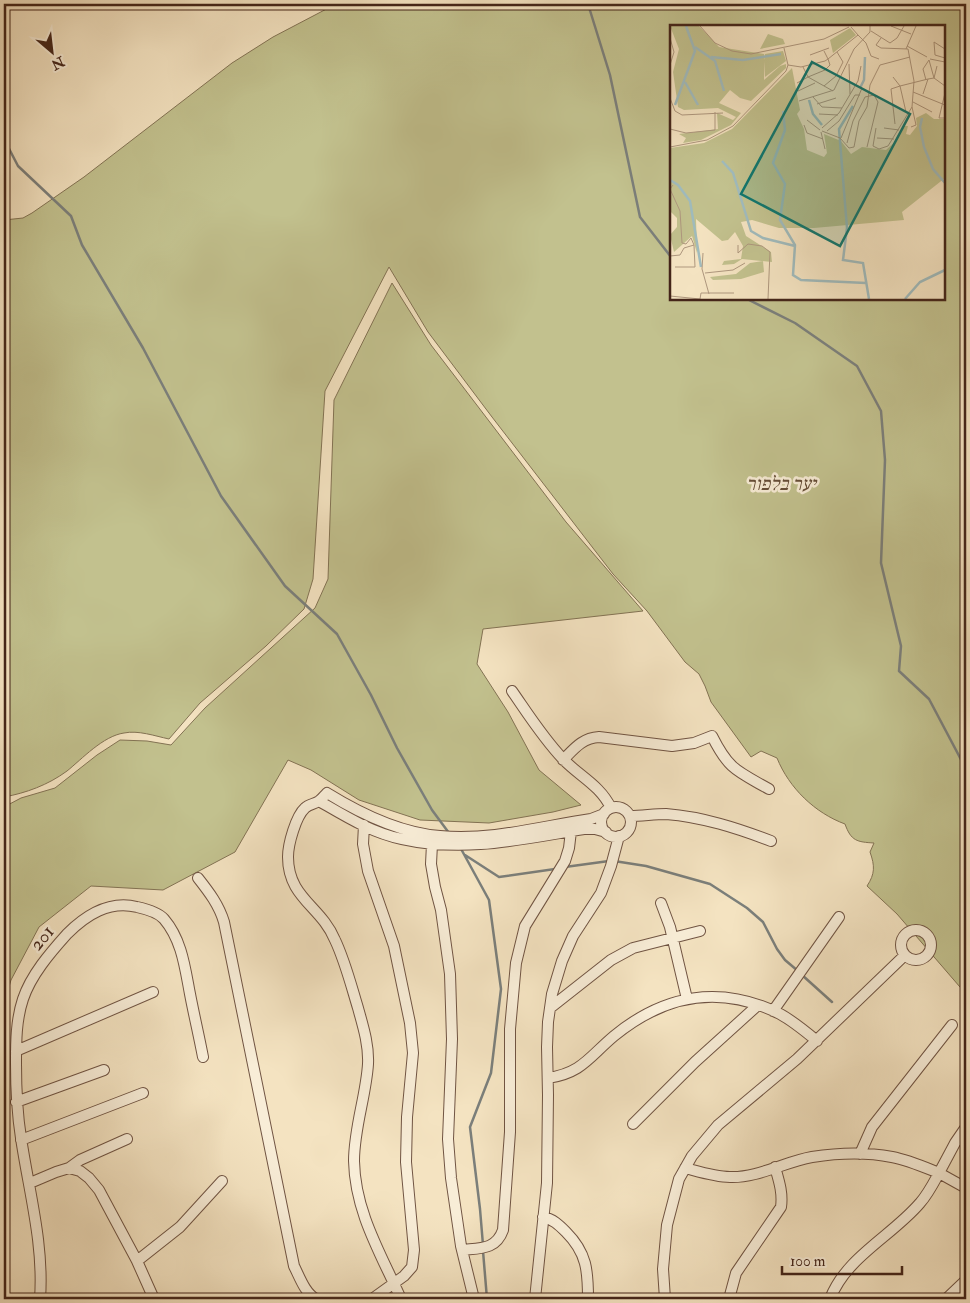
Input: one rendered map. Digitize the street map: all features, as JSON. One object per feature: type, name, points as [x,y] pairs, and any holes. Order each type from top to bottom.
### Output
[{"type":"street","points":[[512,690],[550,746],[563,760],[602,793],[607,811],[602,824],[606,832]]},
{"type":"street","points":[[563,760],[580,743],[590,738],[599,737],[672,746],[694,743],[712,736],[729,765],[737,772],[768,789]]},
{"type":"street","points":[[323,797],[348,818],[364,825],[401,839],[437,842],[480,841],[595,829],[606,832],[611,836],[618,836],[629,830],[631,826],[630,816],[620,807],[591,819],[480,841]]},
{"type":"street","points":[[323,797],[437,842]]},
{"type":"street","points":[[323,797],[305,808],[294,827],[289,841],[289,869],[292,882],[297,891],[321,917],[335,940],[367,1043],[368,1062],[354,1159],[356,1185],[365,1220],[401,1299]]},
{"type":"street","points":[[630,816],[664,814],[703,819],[734,827],[772,841]]},
{"type":"street","points":[[364,825],[363,844],[368,871],[394,946],[410,1023],[413,1053],[407,1117],[406,1162],[414,1250],[412,1267],[404,1276],[372,1299]]},
{"type":"street","points":[[462,1250],[496,1244],[504,1230],[510,1132],[510,1029],[516,964],[525,926],[565,861],[571,831]]},
{"type":"street","points":[[535,1299],[547,1183],[547,1047],[552,994],[562,961],[573,936],[601,893],[611,866],[618,836]]},
{"type":"street","points":[[437,842],[431,864],[441,910],[450,974],[452,1039],[448,1140],[451,1178],[462,1250],[474,1299]]},
{"type":"street","points":[[198,878],[220,909],[224,922],[294,1266],[302,1282],[312,1297],[316,1299]]},
{"type":"street","points":[[661,903],[687,999]]},
{"type":"street","name":"201","points":[[40,1299],[42,1280],[38,1226],[21,1140],[16,1102],[17,1025],[23,999],[36,974],[54,948],[79,922],[94,912],[112,906],[134,906],[152,912],[163,918],[173,933],[182,955],[203,1056]]},
{"type":"street","points":[[774,1011],[839,917]]},
{"type":"street","points":[[550,1008],[611,960],[634,948],[700,931]]},
{"type":"street","points":[[664,1299],[663,1269],[667,1225],[679,1179],[701,1144],[718,1126],[817,1041],[905,955]]},
{"type":"street","points":[[16,1051],[153,992]]},
{"type":"street","points":[[548,1078],[570,1073],[580,1067],[614,1036],[657,1008],[687,999],[708,996],[733,998],[774,1011],[796,1024],[817,1041]]},
{"type":"street","points":[[633,1124],[694,1062],[758,1005]]},
{"type":"street","points":[[860,1154],[872,1127],[952,1025]]},
{"type":"street","points":[[16,1102],[104,1070]]},
{"type":"street","points":[[21,1140],[143,1094]]},
{"type":"street","points":[[830,1299],[842,1277],[919,1204],[928,1193],[955,1143],[966,1127]]},
{"type":"street","points":[[30,1183],[69,1168],[80,1160],[127,1139]]},
{"type":"street","points":[[685,1168],[718,1177],[732,1178],[755,1174],[812,1157],[860,1154],[892,1157],[939,1174],[966,1188]]},
{"type":"street","points":[[69,1168],[80,1171],[89,1178],[98,1190],[137,1261],[154,1299]]},
{"type":"street","points":[[729,1299],[736,1273],[781,1207],[782,1192],[775,1168]]},
{"type":"street","points":[[137,1261],[180,1227],[222,1181]]},
{"type":"street","points":[[543,1217],[556,1223],[573,1239],[584,1256],[589,1280],[588,1299]]},
{"type":"street","points":[[946,1299],[966,1280]]},
{"type":"green space","name":"יער בלפור","points":[[336,4],[966,4],[966,994],[897,914],[867,886],[873,874],[873,862],[870,852],[874,843],[855,840],[845,824],[813,806],[788,779],[777,758],[761,751],[751,757],[711,702],[699,674],[685,662],[647,611],[613,574],[492,417],[428,332],[389,267],[325,391],[313,579],[304,609],[266,646],[200,703],[169,739],[135,732],[116,735],[101,743],[67,771],[45,784],[29,791],[4,797],[4,220],[23,218],[32,213],[84,177],[232,63],[273,37]]},
{"type":"green space","points":[[392,283],[431,345],[566,522],[643,611],[483,629],[477,664],[508,712],[539,770],[581,805],[489,823],[420,820],[359,800],[311,770],[288,760],[235,852],[163,890],[91,886],[39,927],[11,980],[4,1004],[4,807],[21,798],[55,788],[97,755],[120,740],[147,741],[171,745],[205,708],[315,608],[328,579],[334,400]]},
{"type":"waterway","points":[[588,4],[610,75],[640,217],[670,256]]},
{"type":"waterway","points":[[4,139],[18,166],[71,216],[82,245],[143,348],[221,496],[285,586],[337,634],[371,695],[397,748],[432,810],[449,833]]},
{"type":"waterway","points":[[749,300],[795,323],[857,366],[881,411],[885,460],[881,563],[901,646],[899,671],[929,699],[966,769]]},
{"type":"waterway","points":[[460,847],[489,900],[501,989],[491,1073],[470,1127],[483,1245]]},
{"type":"waterway","points":[[465,855],[499,877],[555,869]]},
{"type":"waterway","points":[[565,867],[609,861]]},
{"type":"waterway","points":[[614,861],[646,866],[710,884],[747,908],[763,922],[777,949],[785,960],[798,971]]},
{"type":"waterway","points":[[802,975],[832,1002]]},
{"type":"waterway","points":[[483,1251],[487,1299]]}]
